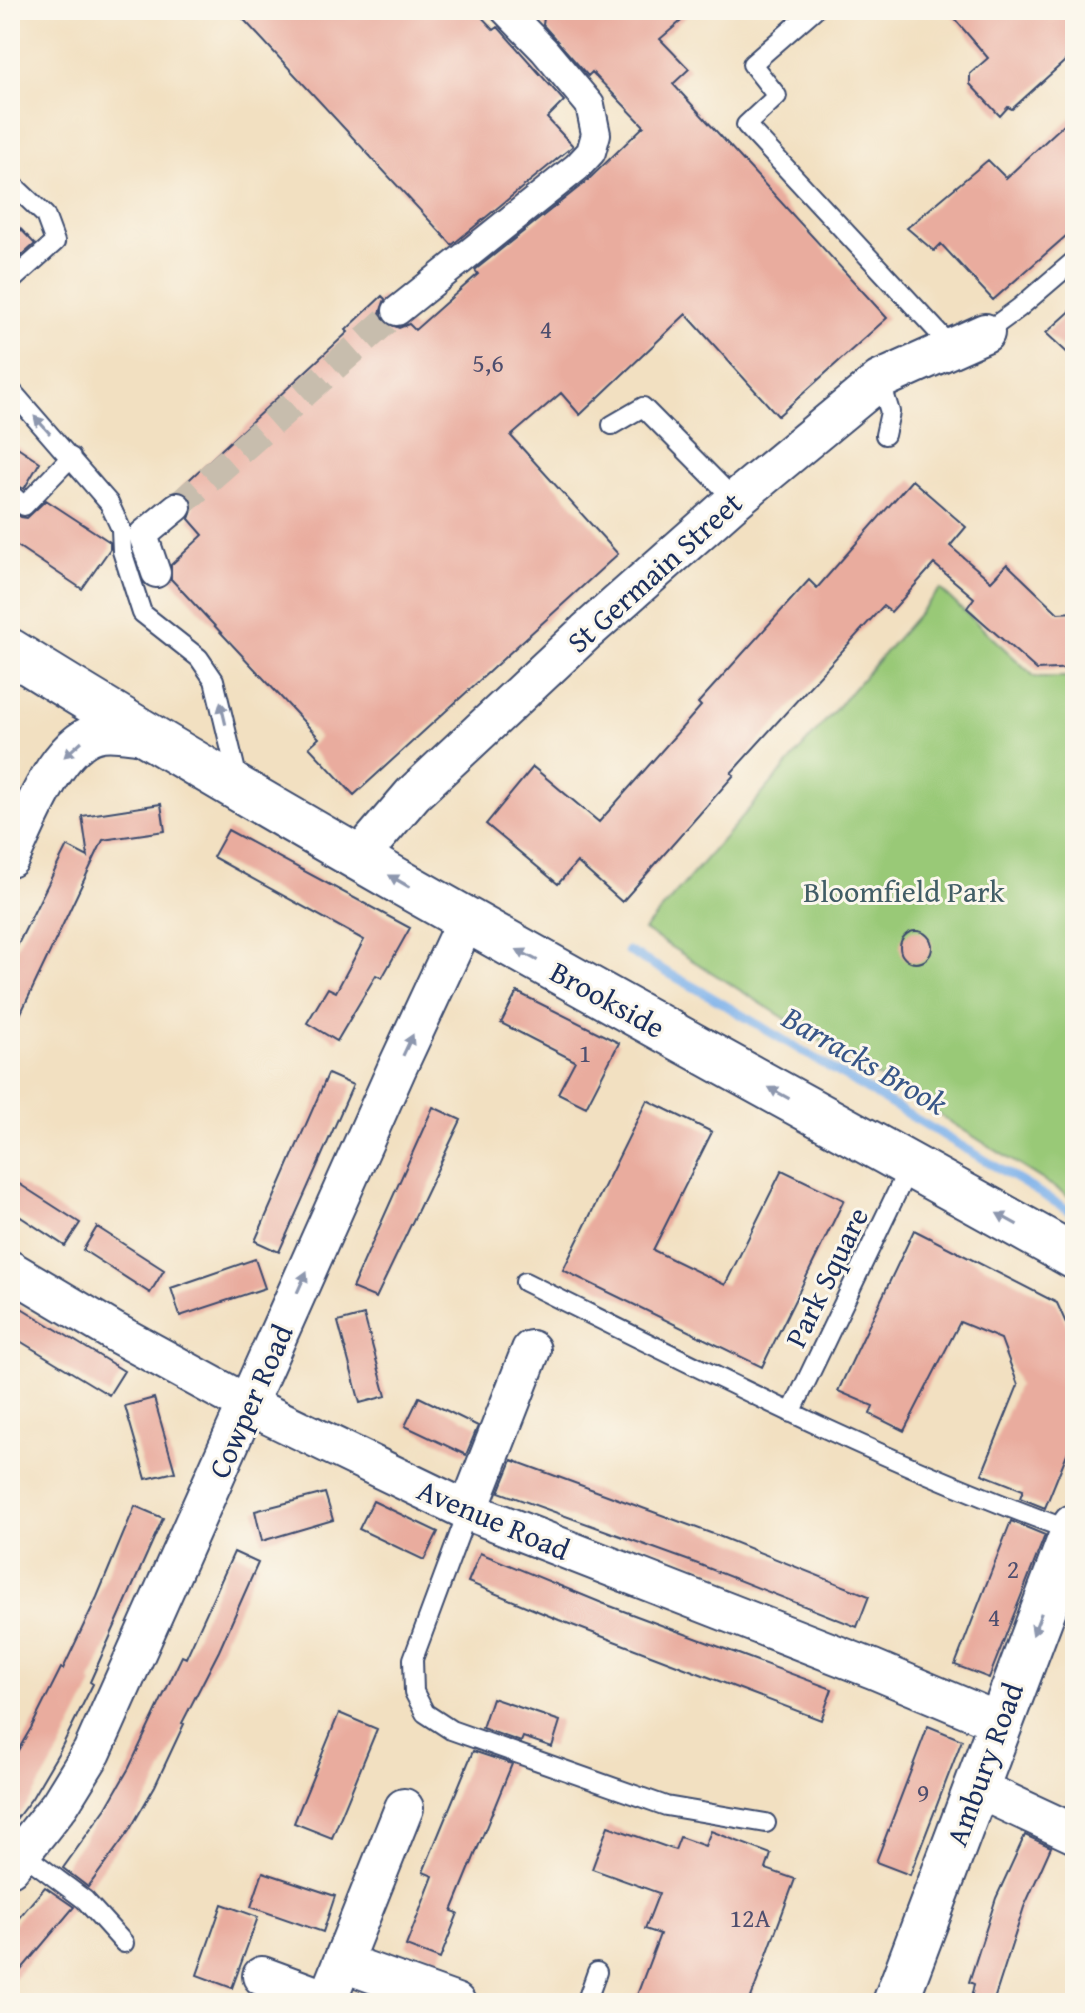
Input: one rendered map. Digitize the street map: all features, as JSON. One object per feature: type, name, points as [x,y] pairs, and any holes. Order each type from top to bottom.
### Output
[{"type":"main road","name":"Brookside","points":[[10,651],[145,735],[466,920],[1075,1257]]},
{"type":"main road","name":"Ambury Road","points":[[895,2003],[1074,1528]]},
{"type":"street","points":[[397,311],[577,167],[591,152],[596,134],[590,105],[511,12]]},
{"type":"street","name":"St Germain Street","points":[[359,857],[413,794],[586,632],[735,500],[880,380],[968,340]]},
{"type":"street","points":[[156,573],[143,535],[177,507]]},
{"type":"street","points":[[10,858],[56,765],[79,742],[100,732],[145,735]]},
{"type":"street","name":"Cowper Road","points":[[16,1860],[60,1804],[92,1752],[466,920]]},
{"type":"street","name":"Avenue Road","points":[[10,1270],[114,1332],[248,1405],[468,1511],[873,1669],[999,1722]]},
{"type":"street","points":[[468,1511],[531,1350]]},
{"type":"street","points":[[976,1788],[1075,1834]]},
{"type":"street","points":[[262,1976],[326,2002],[404,1808]]},
{"type":"street","points":[[344,1963],[456,2003]]},
{"type":"lane","points":[[814,10],[752,64],[777,96],[746,125],[968,340],[1019,308],[1075,260]]},
{"type":"lane","points":[[10,182],[45,215],[55,242],[10,282]]},
{"type":"lane","points":[[880,380],[890,412],[885,435]]},
{"type":"lane","points":[[10,389],[109,503],[121,529],[122,551],[142,613],[199,658],[214,680],[240,789]]},
{"type":"lane","points":[[612,425],[643,407],[735,500]]},
{"type":"lane","points":[[10,493],[24,506],[71,457]]},
{"type":"lane","name":"Park Square","points":[[791,1413],[910,1165]]},
{"type":"lane","points":[[525,1282],[863,1447],[1005,1507],[1074,1528]]},
{"type":"lane","points":[[468,1511],[413,1659],[414,1692],[425,1713],[451,1730],[666,1806],[766,1823]]},
{"type":"lane","points":[[16,1860],[85,1900],[124,1943]]},
{"type":"lane","points":[[586,2003],[597,1972]]},
{"type":"green space","name":"Bloomfield Park","points":[[940,589],[1035,677],[1075,677],[1075,1200],[644,930]]},
{"type":"building","points":[[235,10],[475,10],[494,30],[498,27],[564,101],[547,118],[573,146],[452,245]]},
{"type":"building","points":[[545,10],[694,10],[660,39],[689,69],[673,84],[887,318],[778,416],[686,314],[580,415],[561,393],[511,436],[618,554],[354,795],[309,747],[319,738],[171,579],[171,565],[203,535],[189,519],[194,505],[191,497],[178,490],[348,332],[346,330],[382,296],[385,299],[380,313],[384,322],[399,328],[409,324],[415,330],[478,274],[475,270],[588,180],[644,126],[592,72],[588,76],[543,25]]},
{"type":"building","points":[[947,10],[1075,10],[1075,52],[1012,109],[1008,107],[1000,116],[970,84],[970,74],[988,58]]},
{"type":"building","points":[[1075,114],[1075,228],[993,300],[941,244],[934,251],[907,228],[988,160],[1006,178]]},
{"type":"building","points":[[10,218],[35,244],[10,266]]},
{"type":"building","points":[[1075,307],[1075,360],[1046,333]]},
{"type":"building","points":[[10,442],[40,462],[24,489],[10,481]]},
{"type":"building","points":[[912,480],[966,527],[950,546],[991,581],[1007,564],[1058,613],[1075,612],[1075,668],[1037,670],[967,608],[974,598],[934,564],[891,612],[883,606],[731,773],[734,775],[622,902],[577,862],[558,884],[486,824],[533,767],[599,822],[701,706],[698,703],[809,580],[817,588]]},
{"type":"building","points":[[46,500],[110,542],[110,549],[82,589],[10,541],[10,509],[27,518]]},
{"type":"building","points":[[161,804],[165,831],[103,840],[10,1036],[10,960],[67,846],[88,857],[82,816]]},
{"type":"building","points":[[228,830],[410,928],[382,978],[376,975],[337,1041],[307,1023],[328,988],[336,992],[364,940],[213,857]]},
{"type":"building","points":[[916,931],[927,936],[932,947],[927,958],[916,963],[905,958],[900,947],[905,936]]},
{"type":"building","points":[[517,992],[619,1043],[586,1107],[558,1093],[575,1061],[501,1023]]},
{"type":"building","points":[[328,1074],[353,1085],[279,1252],[255,1241]]},
{"type":"building","points":[[647,1100],[712,1132],[653,1250],[725,1285],[782,1170],[844,1200],[762,1367],[563,1270]]},
{"type":"building","points":[[433,1107],[461,1120],[376,1298],[352,1288]]},
{"type":"building","points":[[10,1178],[80,1223],[65,1246],[10,1210]]},
{"type":"building","points":[[97,1227],[164,1270],[150,1293],[83,1250]]},
{"type":"building","points":[[914,1230],[1057,1303],[1075,1343],[1075,1434],[1045,1508],[1020,1498],[1023,1490],[982,1474],[1018,1385],[1001,1339],[960,1322],[904,1431],[870,1414],[873,1406],[838,1391]]},
{"type":"building","points":[[255,1259],[265,1288],[180,1316],[171,1288]]},
{"type":"building","points":[[10,1301],[124,1371],[109,1395],[10,1335]]},
{"type":"building","points":[[364,1315],[386,1396],[360,1403],[338,1322]]},
{"type":"building","points":[[419,1397],[478,1426],[466,1455],[405,1426]]},
{"type":"building","points":[[154,1398],[175,1472],[146,1479],[125,1406]]},
{"type":"building","points":[[512,1460],[716,1535],[869,1596],[857,1627],[698,1564],[499,1492]]},
{"type":"building","points":[[325,1493],[333,1520],[262,1541],[255,1511]]},
{"type":"building","points":[[373,1501],[438,1532],[424,1560],[359,1529]]},
{"type":"building","points":[[135,1506],[163,1518],[90,1682],[93,1684],[59,1752],[32,1798],[10,1827],[10,1764],[63,1669]]},
{"type":"building","points":[[1011,1521],[1045,1535],[989,1678],[955,1665]]},
{"type":"building","points":[[234,1552],[258,1563],[155,1786],[129,1831],[88,1887],[63,1868],[106,1808],[129,1768],[182,1656],[186,1658]]},
{"type":"building","points":[[480,1553],[602,1603],[832,1689],[821,1720],[468,1582]]},
{"type":"building","points":[[492,1698],[560,1721],[552,1747],[523,1737],[521,1742],[482,1728]]},
{"type":"building","points":[[339,1713],[377,1729],[332,1838],[294,1823]]},
{"type":"building","points":[[928,1726],[962,1740],[910,1875],[876,1862]]},
{"type":"building","points":[[473,1751],[512,1764],[452,1911],[458,1913],[440,1959],[406,1946],[433,1876],[423,1872]]},
{"type":"building","points":[[608,1826],[675,1850],[680,1837],[705,1846],[711,1831],[771,1854],[766,1869],[795,1879],[749,2003],[634,2003],[660,1934],[645,1929],[659,1893],[592,1869]]},
{"type":"building","points":[[1025,1835],[1051,1847],[1024,1907],[993,2003],[970,2003],[974,1984],[969,1982],[996,1898]]},
{"type":"building","points":[[263,1872],[335,1896],[323,1932],[251,1907]]},
{"type":"building","points":[[45,1887],[74,1907],[10,1983],[10,1928]]},
{"type":"building","points":[[222,1904],[258,1917],[232,1988],[197,1975]]},
{"type":"waterway","name":"Barracks Brook","points":[[628,951],[710,996],[1075,1214]]},
{"type":"tunnel","points":[[177,507],[397,311]]}]
